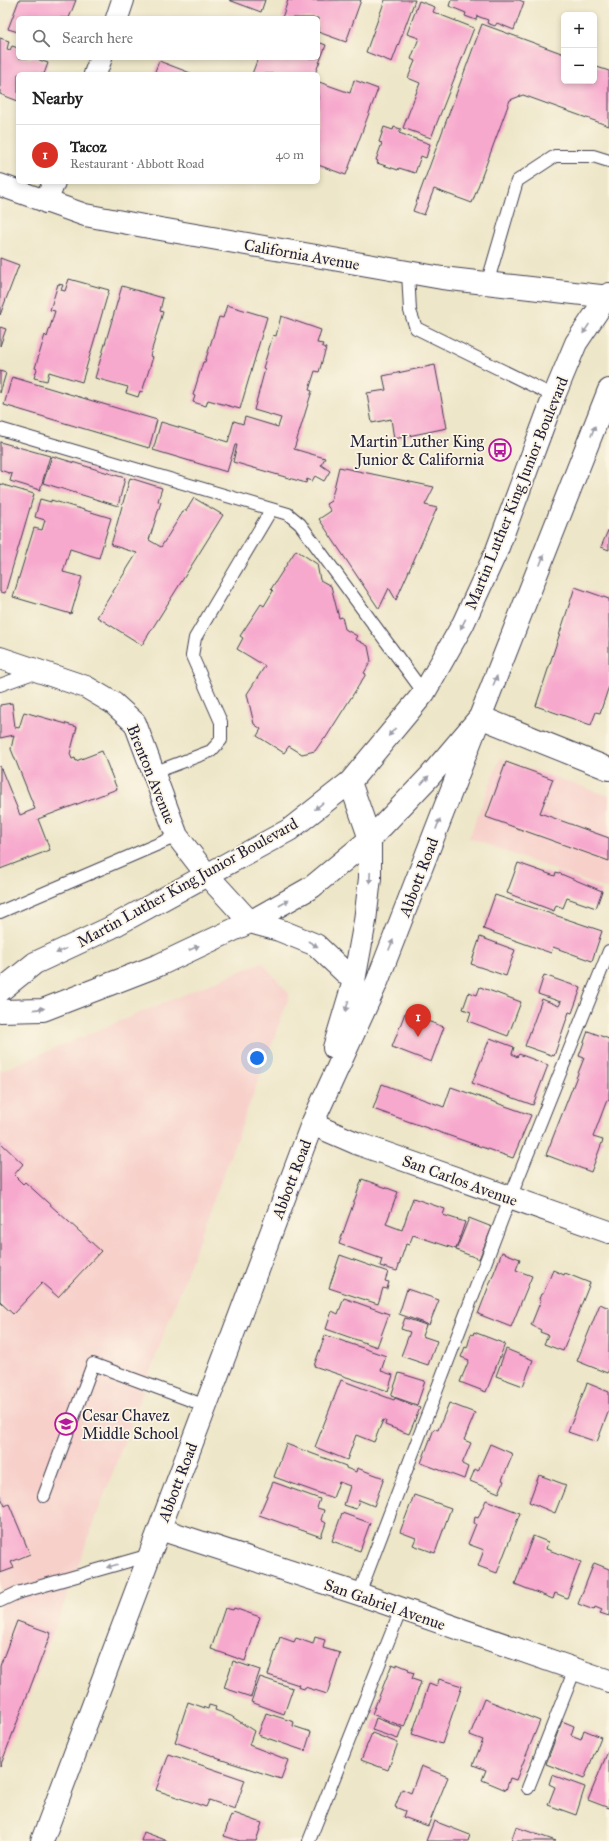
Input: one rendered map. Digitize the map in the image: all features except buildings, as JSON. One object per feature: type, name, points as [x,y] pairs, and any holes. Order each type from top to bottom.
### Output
[{"type":"street","points":[[118,16],[123,0]]},
{"type":"street","points":[[96,72],[100,60]]},
{"type":"street","name":"California Avenue","points":[[0,185],[50,192],[85,215],[149,227],[408,272],[487,284],[609,298]]},
{"type":"street","name":"Martin Luther King Junior Boulevard","points":[[0,991],[35,963],[110,928],[289,830],[350,782],[424,693],[464,624],[497,550],[554,396],[576,343],[609,298]]},
{"type":"street","points":[[0,1011],[43,1010],[159,965],[250,922],[312,887],[370,839],[430,776],[480,717],[609,390]]},
{"type":"street","name":"Brenton Avenue","points":[[0,658],[86,687],[113,702],[135,723],[177,836],[207,875],[250,922]]},
{"type":"street","points":[[480,717],[609,769]]},
{"type":"street","name":"Abbott Road","points":[[42,1841],[312,1124],[377,982],[480,717]]},
{"type":"street","name":"Abbott Road","points":[[312,1124],[354,981],[368,900],[370,878],[370,839],[350,782]]},
{"type":"street","points":[[250,922],[279,930],[316,945],[354,981]]},
{"type":"street","name":"San Carlos Avenue","points":[[312,1124],[356,1142],[609,1232]]},
{"type":"street","name":"San Gabriel Avenue","points":[[160,1528],[359,1594],[609,1681]]},
{"type":"lane","points":[[487,284],[517,181],[555,156],[594,156],[609,161]]},
{"type":"lane","points":[[408,272],[410,310],[416,328],[554,396]]},
{"type":"lane","points":[[0,429],[288,514],[300,524],[424,693]]},
{"type":"lane","points":[[153,773],[211,751],[221,740],[221,722],[192,656],[195,638],[272,510]]},
{"type":"lane","points":[[0,685],[39,670]]},
{"type":"lane","points":[[0,912],[177,836]]},
{"type":"lane","points":[[359,1594],[510,1198],[609,951]]},
{"type":"lane","points":[[44,1496],[93,1364],[206,1406]]},
{"type":"lane","points":[[0,1601],[17,1593],[150,1554]]},
{"type":"lane","points":[[308,1841],[402,1609]]},
{"type":"lane","points":[[528,1788],[575,1669]]},
{"type":"shaded area","points":[[500,758],[609,796],[609,890],[469,838]]},
{"type":"shaded area","name":"Cesar Chavez Middle School","points":[[262,962],[290,995],[0,1776],[0,1071]]},
{"type":"place","name":"Martin Luther King Junior & California","points":[[500,450]]},
{"type":"place","name":"Tacoz","points":[[418,1037]]},
{"type":"place","name":"Cesar Chavez Middle School","points":[[66,1424]]}]
